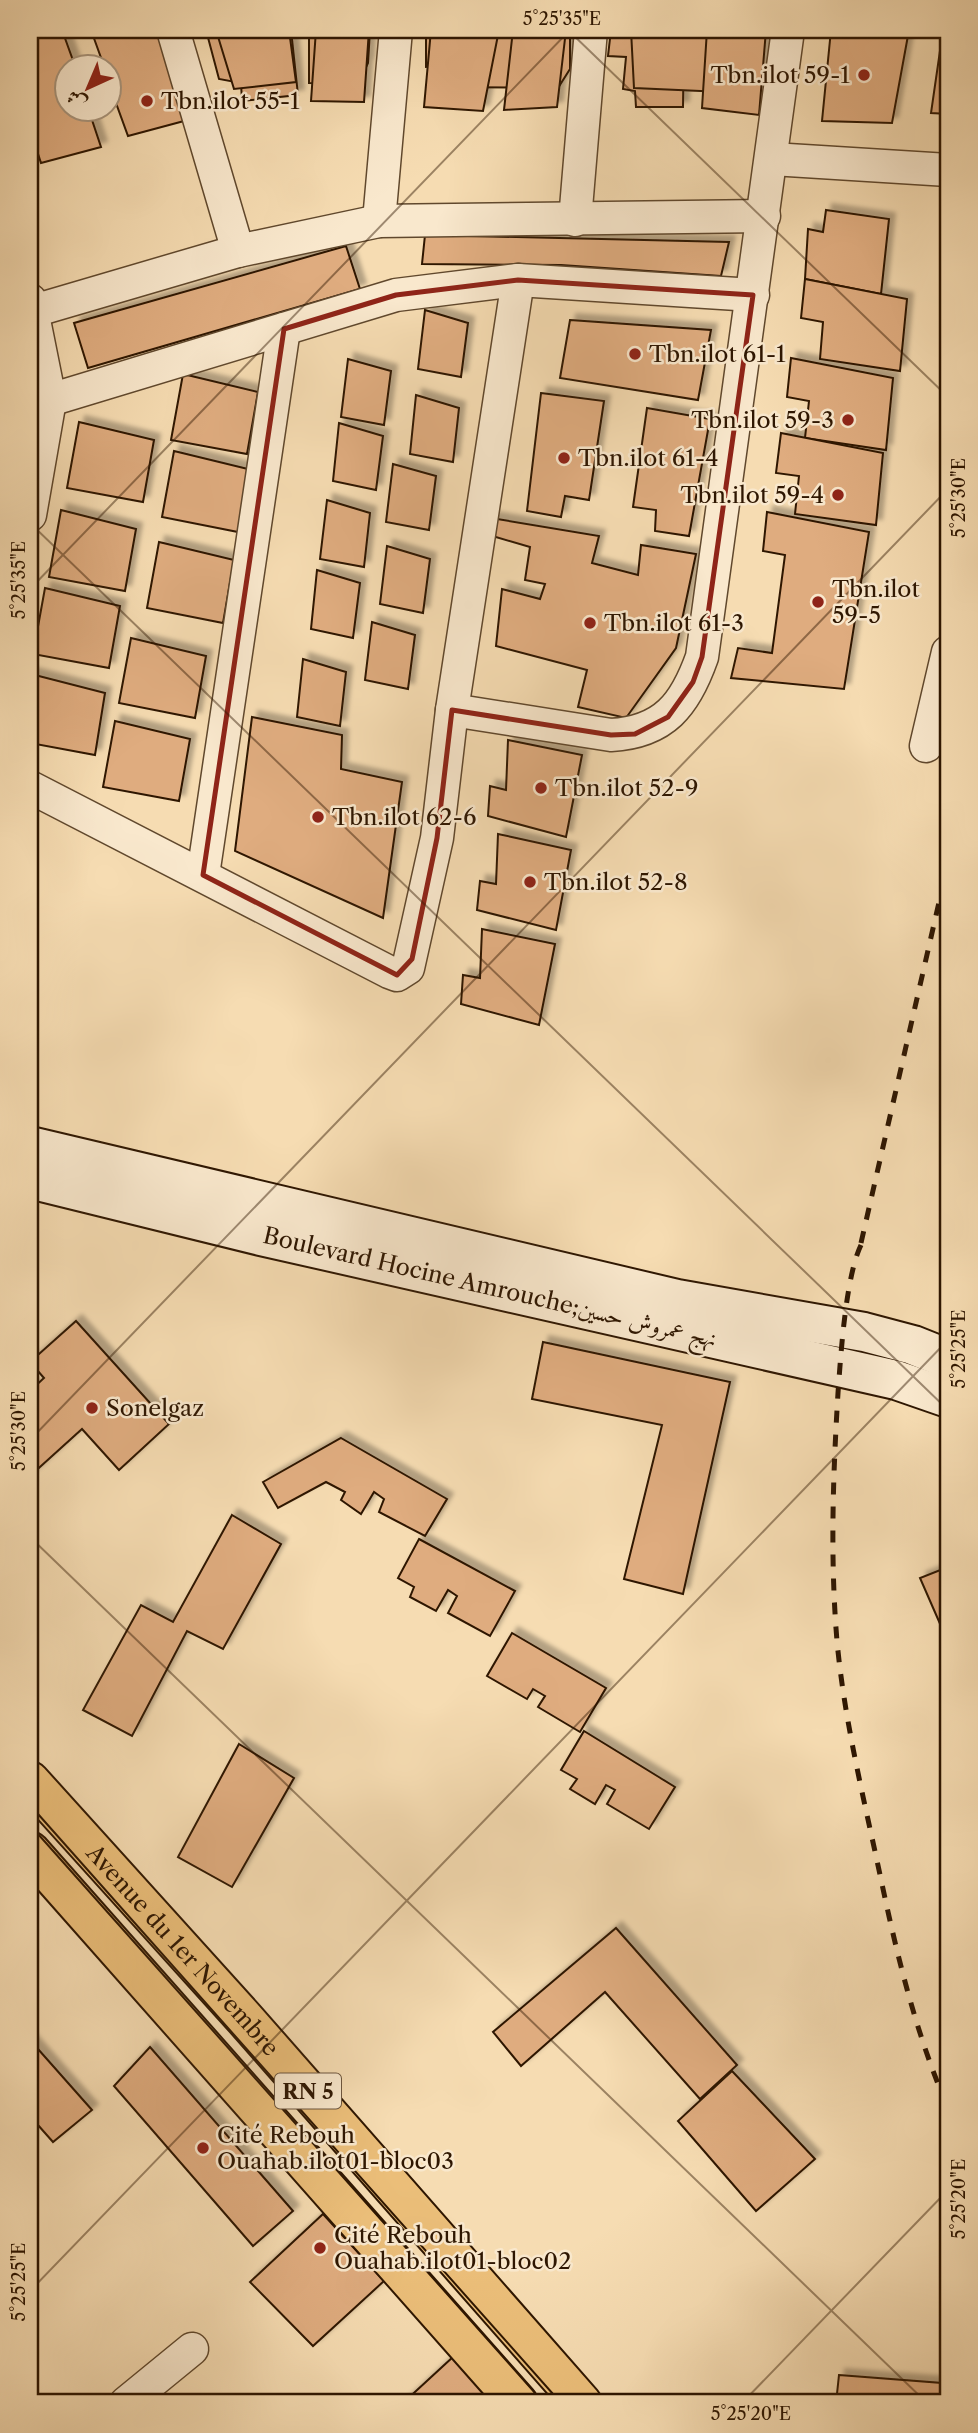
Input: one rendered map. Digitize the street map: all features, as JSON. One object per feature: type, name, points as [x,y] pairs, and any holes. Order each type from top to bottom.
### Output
[{"type":"main road","name":"Boulevard Hocine Amrouche;نهج عمروش حسين","points":[[30,1146],[677,1299],[864,1332],[913,1345],[948,1359]]},
{"type":"main road","name":"Boulevard Hocine Amrouche;نهج عمروش حسين","points":[[30,1179],[274,1239],[896,1380],[948,1398]]},
{"type":"main road","name":"Avenue du 1er Novembre","points":[[30,1781],[245,2019],[577,2401]]},
{"type":"main road","name":"Avenue du 1er Novembre","points":[[30,1851],[518,2403]]},
{"type":"street","points":[[173,30],[238,251]]},
{"type":"street","points":[[379,221],[396,30]]},
{"type":"street","points":[[575,220],[591,30]]},
{"type":"street","points":[[452,710],[611,735],[635,734],[668,717],[693,682],[702,657],[788,30]]},
{"type":"street","points":[[772,159],[948,170]]},
{"type":"street","points":[[30,515],[40,403],[31,308],[238,251],[379,221],[764,216]]},
{"type":"street","points":[[40,403],[396,295],[519,280],[753,295]]},
{"type":"street","points":[[30,787],[370,963],[397,975],[402,974],[412,959],[438,838],[452,710],[519,280]]},
{"type":"street","points":[[203,875],[284,329]]},
{"type":"street","points":[[926,746],[948,652]]},
{"type":"street","points":[[126,2403],[192,2349]]},
{"type":"highlighted area","points":[[518,280],[753,295],[702,657],[693,682],[668,717],[635,734],[611,735],[452,710],[437,838],[412,959],[397,975],[203,875],[284,329],[396,295]]},
{"type":"building","name":"Tbn.ilot 55-1","points":[[30,30],[62,30],[70,52],[52,52],[52,122],[93,122],[101,147],[41,163],[30,129]]},
{"type":"building","name":"Tbn.ilot 55-1","points":[[91,30],[158,30],[184,121],[128,136],[122,120],[122,52],[99,52]]},
{"type":"building","points":[[206,30],[291,30],[298,95],[242,101],[241,83],[219,79]]},
{"type":"building","points":[[216,30],[289,30],[296,82],[234,89]]},
{"type":"building","points":[[309,30],[370,30],[368,63],[358,84],[309,83]]},
{"type":"building","points":[[316,30],[369,30],[364,102],[311,101]]},
{"type":"building","points":[[426,30],[570,30],[570,69],[558,88],[437,87],[437,66],[426,67]]},
{"type":"building","points":[[431,30],[499,30],[483,111],[424,107]]},
{"type":"building","points":[[513,30],[566,30],[557,107],[504,110]]},
{"type":"building","points":[[611,30],[684,30],[683,107],[636,107],[635,91],[623,89],[626,57],[608,56]]},
{"type":"building","points":[[631,30],[763,30],[760,78],[745,93],[634,88]]},
{"type":"building","points":[[707,30],[766,30],[759,115],[702,108]]},
{"type":"building","name":"Tbn.ilot 59-1","points":[[831,30],[909,30],[892,123],[822,121]]},
{"type":"building","points":[[909,30],[948,30],[948,114],[931,113],[942,37]]},
{"type":"building","points":[[826,210],[889,219],[881,294],[805,279],[808,229],[823,232]]},
{"type":"building","points":[[425,235],[729,242],[721,276],[561,265],[422,264]]},
{"type":"building","points":[[346,246],[360,289],[88,368],[74,323]]},
{"type":"building","points":[[805,279],[907,299],[900,371],[820,359],[823,322],[801,318]]},
{"type":"building","points":[[425,310],[468,323],[461,377],[418,369]]},
{"type":"building","name":"Tbn.ilot 61-1","points":[[570,320],[711,330],[698,400],[560,378]]},
{"type":"building","name":"Tbn.ilot 59-3","points":[[791,358],[893,378],[886,450],[805,438],[809,401],[787,397]]},
{"type":"building","points":[[348,359],[391,371],[384,425],[341,417]]},
{"type":"building","points":[[183,374],[258,392],[247,454],[171,440]]},
{"type":"building","name":"Tbn.ilot 61-4","points":[[541,393],[604,401],[589,500],[565,496],[561,517],[527,511]]},
{"type":"building","points":[[416,395],[459,408],[453,462],[410,454]]},
{"type":"building","points":[[647,408],[710,419],[689,536],[655,531],[656,510],[633,507]]},
{"type":"building","points":[[79,422],[154,440],[143,502],[67,488]]},
{"type":"building","points":[[339,423],[383,436],[376,490],[333,481]]},
{"type":"building","name":"Tbn.ilot 59-4","points":[[781,433],[883,453],[876,525],[795,514],[799,476],[776,473]]},
{"type":"building","points":[[174,451],[248,469],[238,532],[162,517]]},
{"type":"building","points":[[393,464],[436,476],[429,530],[386,522]]},
{"type":"building","points":[[327,500],[370,513],[364,567],[320,559]]},
{"type":"building","points":[[61,510],[136,529],[125,591],[49,577]]},
{"type":"building","name":"Tbn.ilot 59-5","points":[[767,512],[869,532],[844,689],[731,678],[738,648],[772,653],[785,555],[763,551]]},
{"type":"building","name":"Tbn.ilot 61-3","points":[[491,518],[599,536],[592,563],[638,575],[641,545],[696,554],[676,648],[626,718],[578,707],[587,670],[496,646],[502,589],[540,599],[545,584],[525,580],[530,547],[489,535]]},
{"type":"building","points":[[159,542],[234,560],[223,623],[147,608]]},
{"type":"building","points":[[387,546],[430,559],[423,613],[380,604]]},
{"type":"building","points":[[317,570],[360,583],[353,638],[311,629]]},
{"type":"building","points":[[45,588],[120,606],[109,668],[33,654]]},
{"type":"building","points":[[372,622],[415,635],[408,689],[365,680]]},
{"type":"building","points":[[131,638],[206,656],[195,718],[119,703]]},
{"type":"building","points":[[303,659],[346,672],[340,726],[297,717]]},
{"type":"building","points":[[31,674],[105,693],[95,755],[30,743]]},
{"type":"building","name":"Tbn.ilot 62-6","points":[[252,717],[342,735],[341,769],[402,782],[383,918],[235,851]]},
{"type":"building","points":[[115,721],[190,739],[179,801],[103,787]]},
{"type":"building","name":"Tbn.ilot 52-9","points":[[508,740],[582,755],[566,837],[488,816],[490,786],[506,790]]},
{"type":"building","name":"Tbn.ilot 52-8","points":[[498,834],[571,850],[556,930],[477,910],[480,881],[496,884]]},
{"type":"building","points":[[482,929],[555,944],[539,1025],[461,1004],[463,975],[480,978]]},
{"type":"building","name":"Sonelgaz","points":[[76,1321],[169,1424],[119,1470],[82,1429],[30,1476],[30,1391],[44,1378],[30,1362]]},
{"type":"building","points":[[543,1342],[730,1382],[683,1594],[624,1579],[662,1425],[532,1399]]},
{"type":"building","points":[[341,1438],[447,1499],[425,1536],[379,1512],[384,1499],[374,1492],[361,1514],[341,1500],[345,1492],[326,1482],[278,1508],[263,1482]]},
{"type":"building","points":[[232,1515],[281,1544],[223,1649],[187,1631],[132,1736],[83,1710],[141,1605],[173,1622]]},
{"type":"building","points":[[419,1539],[515,1591],[490,1636],[448,1613],[457,1596],[448,1590],[436,1611],[410,1597],[414,1587],[398,1578]]},
{"type":"building","points":[[948,1567],[948,1642],[920,1578]]},
{"type":"building","points":[[512,1633],[606,1688],[580,1732],[538,1707],[545,1696],[533,1689],[527,1699],[487,1676]]},
{"type":"building","points":[[584,1731],[675,1787],[649,1829],[607,1804],[615,1790],[606,1785],[595,1804],[570,1789],[577,1779],[561,1770]]},
{"type":"building","points":[[239,1744],[294,1778],[232,1887],[178,1857]]},
{"type":"building","points":[[616,1928],[737,2065],[700,2099],[605,1992],[521,2066],[493,2032]]},
{"type":"building","points":[[30,2040],[92,2110],[53,2142],[30,2116]]},
{"type":"building","name":"Cité Rebouh Ouahab.ilot01-bloc03","points":[[150,2047],[293,2211],[253,2246],[114,2086]]},
{"type":"building","points":[[732,2071],[815,2159],[756,2211],[678,2121]]},
{"type":"building","name":"Cité Rebouh Ouahab.ilot01-bloc02","points":[[323,2214],[384,2281],[313,2346],[250,2282]]},
{"type":"building","points":[[454,2356],[493,2403],[403,2403]]},
{"type":"building","points":[[839,2375],[942,2383],[941,2403],[836,2403]]},
{"type":"tram line","points":[[30,1805],[561,2403]]},
{"type":"tram line","points":[[30,1825],[544,2403]]},
{"type":"railway","points":[[861,1243],[948,863]]},
{"type":"railway","points":[[861,1245],[848,1294],[838,1393],[833,1517],[837,1641],[844,1699],[892,1931],[916,2021],[948,2108]]},
{"type":"place","name":"Tbn.ilot 59-1","points":[[864,75]]},
{"type":"place","name":"Tbn.ilot 55-1","points":[[147,101]]},
{"type":"place","name":"Tbn.ilot 61-1","points":[[635,354]]},
{"type":"place","name":"Tbn.ilot 59-3","points":[[848,420]]},
{"type":"place","name":"Tbn.ilot 61-4","points":[[564,458]]},
{"type":"place","name":"Tbn.ilot 59-4","points":[[838,495]]},
{"type":"place","name":"Tbn.ilot 59-5","points":[[818,602]]},
{"type":"place","name":"Tbn.ilot 61-3","points":[[590,623]]},
{"type":"place","name":"Tbn.ilot 52-9","points":[[541,788]]},
{"type":"place","name":"Tbn.ilot 62-6","points":[[318,817]]},
{"type":"place","name":"Tbn.ilot 52-8","points":[[530,882]]},
{"type":"place","name":"Sonelgaz","points":[[92,1408]]},
{"type":"place","name":"Cité Rebouh Ouahab.ilot01-bloc03","points":[[203,2148]]},
{"type":"place","name":"Cité Rebouh Ouahab.ilot01-bloc02","points":[[320,2248]]}]
